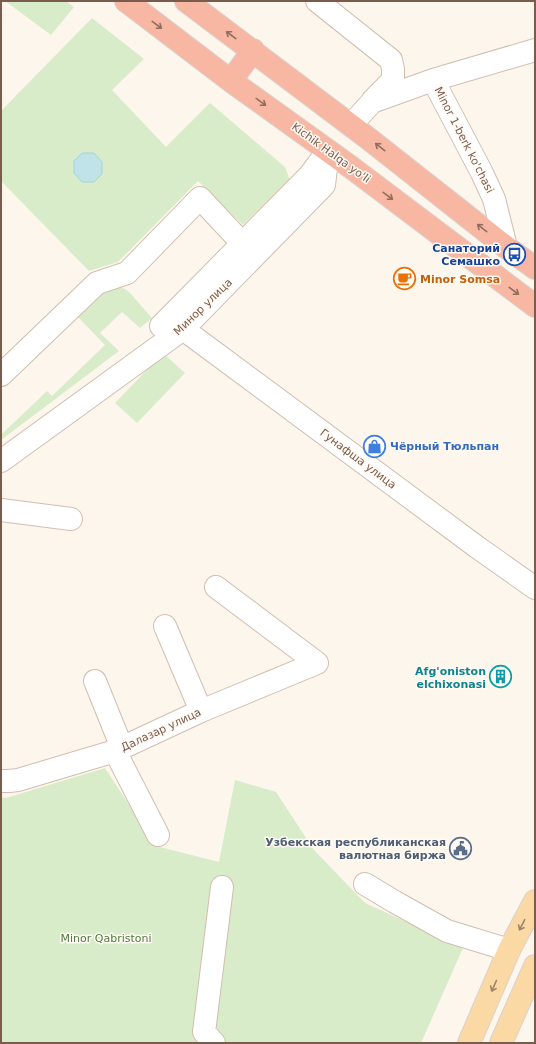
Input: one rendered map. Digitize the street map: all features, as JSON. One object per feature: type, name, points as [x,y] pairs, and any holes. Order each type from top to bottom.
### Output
[{"type":"highway","name":"Kichik Halqa yo'li","points":[[126,1],[231,81],[328,151],[535,306]]},
{"type":"highway","points":[[186,1],[253,50],[535,268]]},
{"type":"highway","points":[[231,81],[253,50]]},
{"type":"main road","points":[[469,1043],[509,950],[535,901]]},
{"type":"main road","points":[[501,1043],[535,966]]},
{"type":"street","points":[[317,1],[391,60],[394,69],[393,80],[372,102]]},
{"type":"street","name":"Minor 1-berk ko'chasi","points":[[351,125],[372,102],[433,80],[535,50]]},
{"type":"street","name":"Minor 1-berk ko'chasi","points":[[433,80],[491,192],[506,247]]},
{"type":"street","points":[[161,326],[310,175],[328,151]]},
{"type":"street","name":"Минор улица","points":[[1,461],[183,329],[324,185],[328,151]]},
{"type":"street","points":[[1,375],[97,283],[127,273],[200,198],[242,243]]},
{"type":"street","name":"Гунафша улица","points":[[183,329],[477,547],[535,588]]},
{"type":"street","points":[[1,510],[71,520]]},
{"type":"street","name":"Далазар улица","points":[[1,781],[9,782],[18,780],[119,749],[201,712],[317,663],[216,587]]},
{"type":"street","points":[[165,626],[201,712]]},
{"type":"street","points":[[95,681],[119,749],[158,835]]},
{"type":"street","points":[[365,884],[447,931],[509,950]]},
{"type":"street","points":[[214,1043],[204,1032],[222,887]]},
{"type":"green space","points":[[5,1],[66,1],[74,7],[51,35]]},
{"type":"green space","points":[[92,18],[144,59],[112,90],[166,147],[210,103],[285,167],[290,180],[243,225],[198,181],[118,262],[89,271],[1,181],[1,111]]},
{"type":"green space","points":[[115,286],[129,292],[152,318],[140,328],[122,312],[100,333],[119,351],[1,440],[1,431],[3,433],[47,391],[52,396],[105,345],[74,313],[97,290]]},
{"type":"green space","points":[[163,353],[185,373],[137,423],[115,403]]},
{"type":"green space","name":"Minor Qabristoni","points":[[105,768],[156,846],[219,862],[235,780],[276,792],[314,850],[365,903],[463,948],[421,1043],[1,1043],[1,797],[6,798]]},
{"type":"water","points":[[82,153],[94,153],[102,162],[102,174],[94,182],[82,182],[74,173],[74,161]]},
{"type":"place","name":"Санаторий Семашко","points":[[515,254]]},
{"type":"place","name":"Minor Somsa","points":[[405,279]]},
{"type":"place","name":"Чёрный Тюльпан","points":[[375,446]]},
{"type":"place","name":"Afg'oniston elchixonasi","points":[[501,677]]},
{"type":"place","name":"Узбекская республиканская валютная биржа","points":[[461,848]]}]
